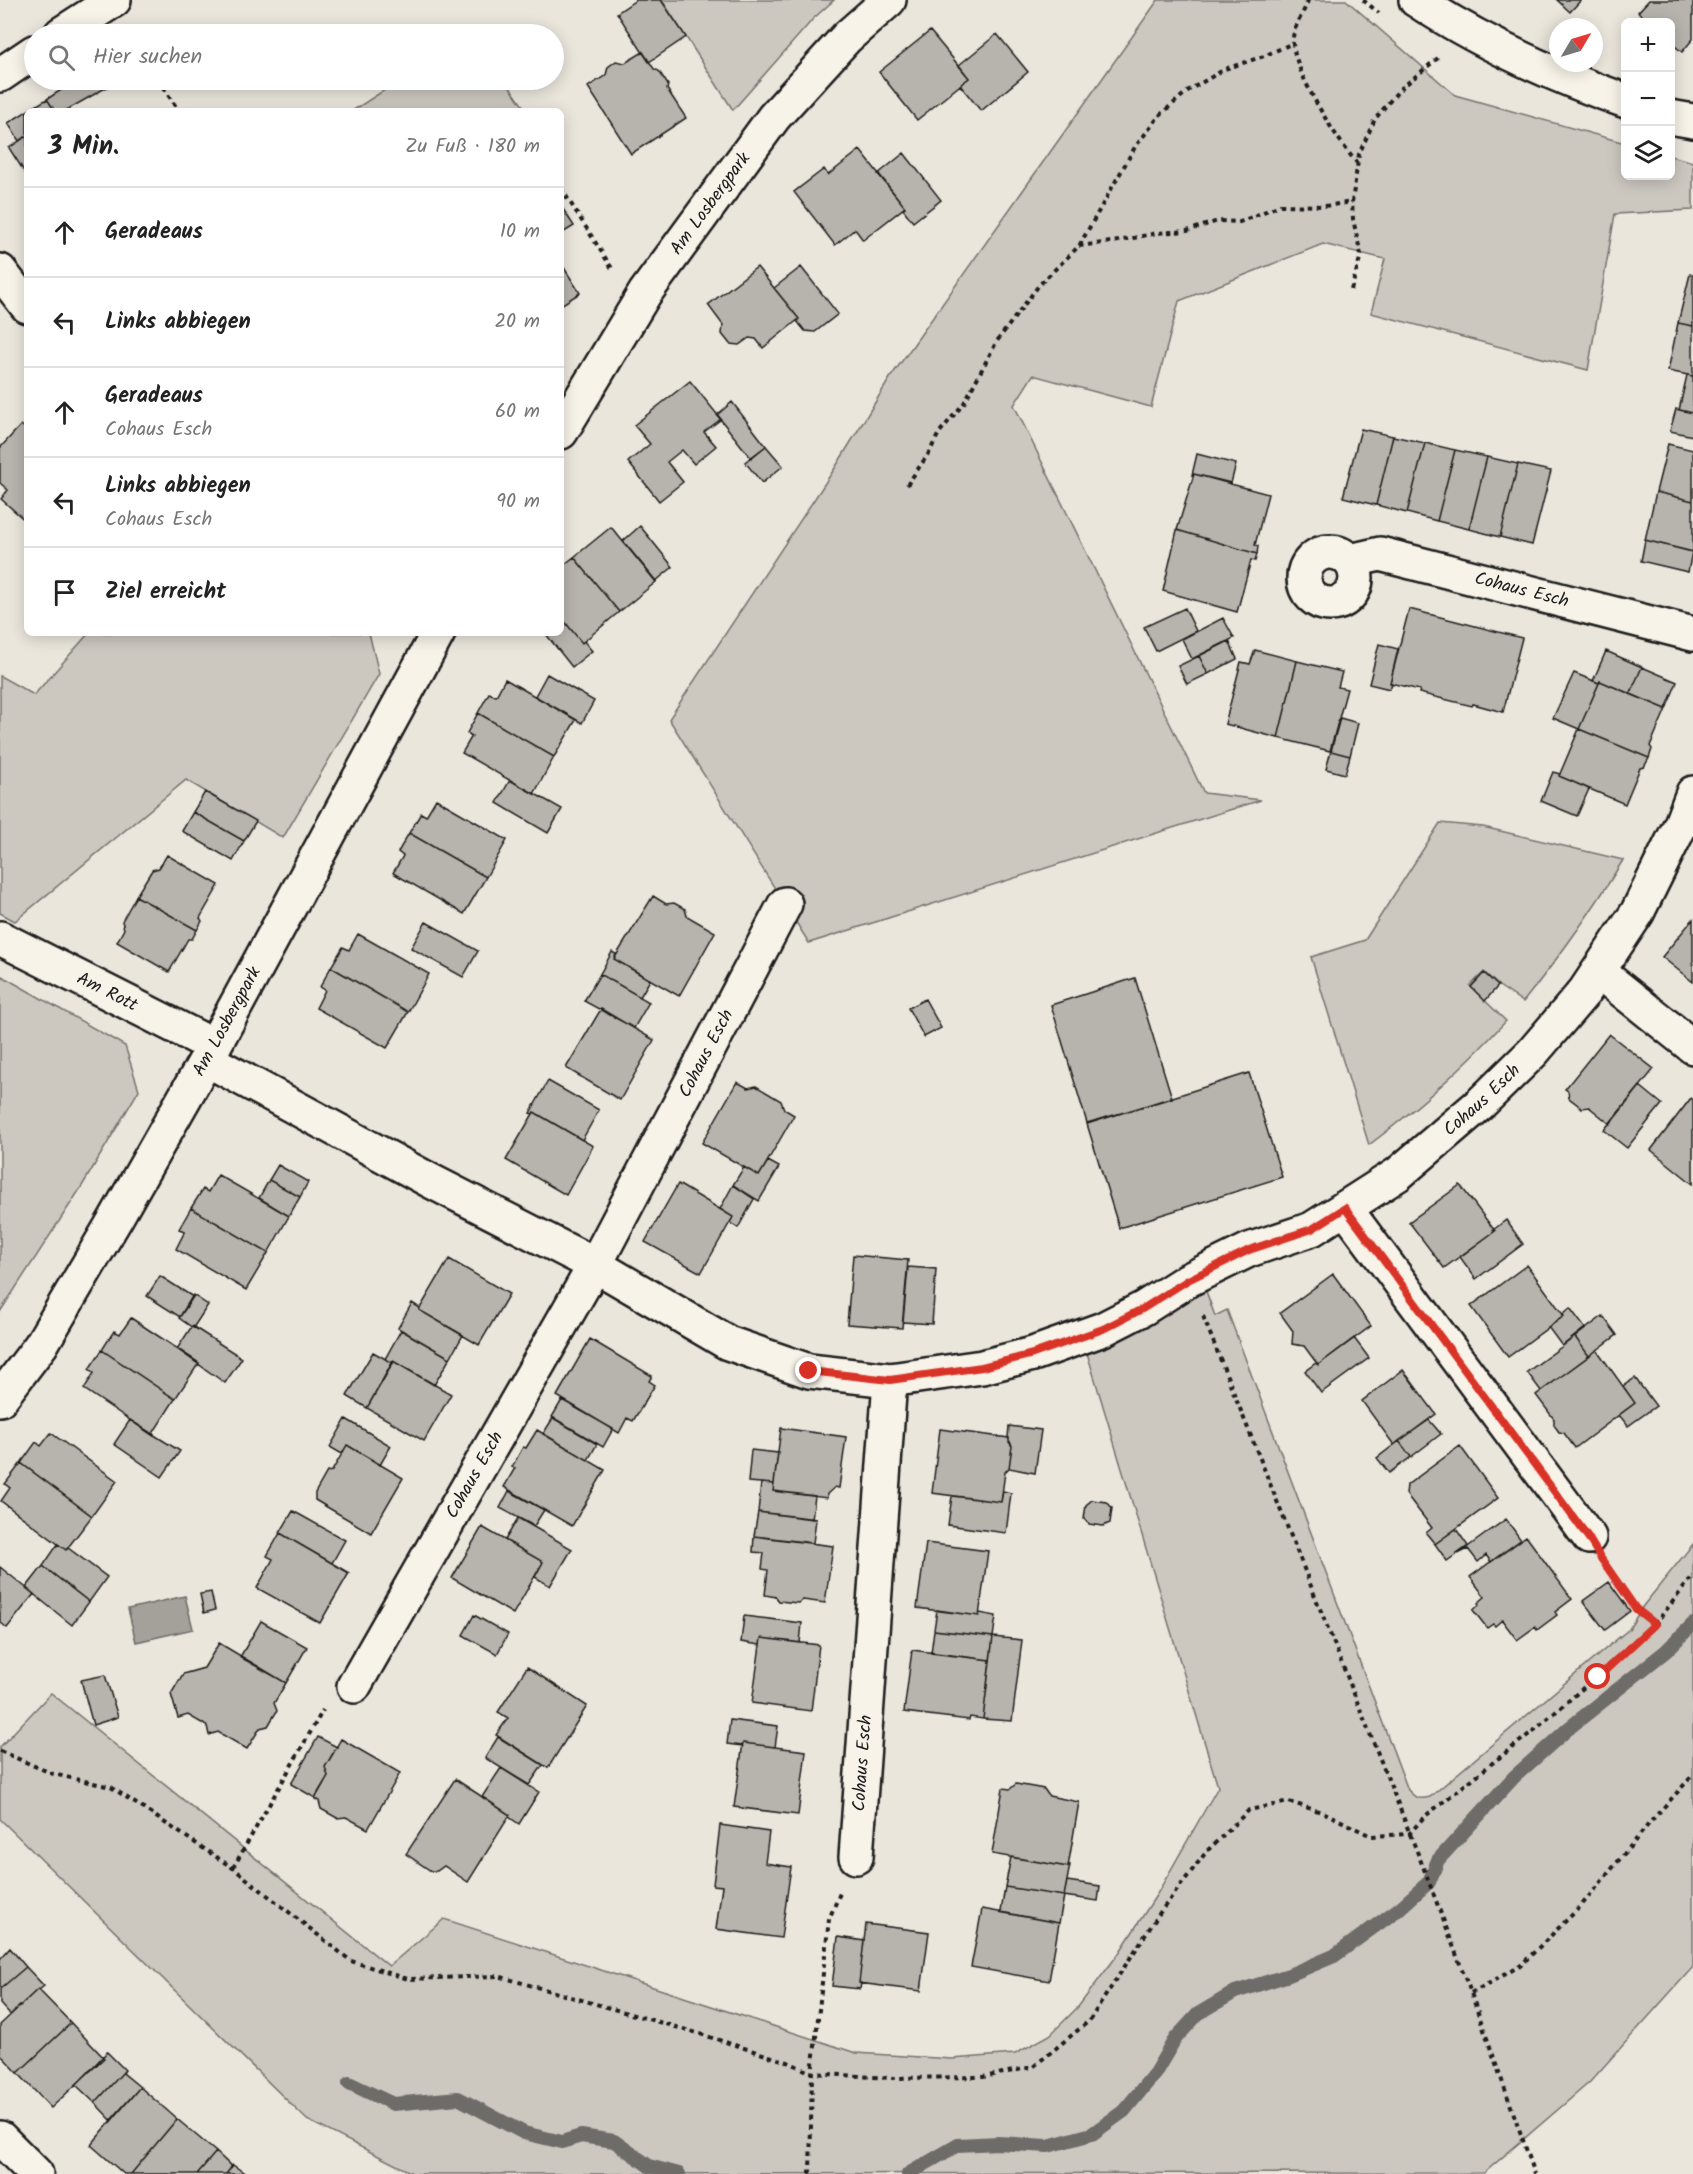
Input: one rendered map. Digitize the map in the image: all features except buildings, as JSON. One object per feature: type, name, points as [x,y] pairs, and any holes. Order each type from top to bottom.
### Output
[{"type":"street","points":[[77,24],[114,0]]},
{"type":"street","name":"Am Losbergpark","points":[[564,427],[645,293],[774,117],[847,37],[889,0]]},
{"type":"street","points":[[1416,0],[1470,33],[1570,81],[1621,99]]},
{"type":"street","points":[[0,75],[24,59]]},
{"type":"street","points":[[1675,118],[1693,121]]},
{"type":"street","points":[[0,271],[24,302]]},
{"type":"street","name":"Cohaus Esch","points":[[1350,561],[1380,554],[1693,634]]},
{"type":"street","name":"Am Losbergpark","points":[[0,1399],[41,1345],[210,1052],[427,637]]},
{"type":"street","name":"Cohaus Esch","points":[[210,1052],[422,1176],[538,1238],[595,1265],[728,1343],[809,1371],[890,1380],[982,1367],[1033,1354],[1103,1329],[1144,1308],[1188,1280],[1249,1250],[1312,1229],[1398,1174],[1480,1103],[1533,1052],[1585,992],[1637,913],[1681,824],[1693,793]]},
{"type":"street","name":"Cohaus Esch","points":[[354,1686],[595,1265],[785,904]]},
{"type":"street","name":"Am Rott","points":[[0,938],[210,1052]]},
{"type":"street","points":[[1599,972],[1693,1047]]},
{"type":"street","points":[[1345,1208],[1588,1537]]},
{"type":"street","name":"Cohaus Esch","points":[[856,1857],[890,1380]]},
{"type":"street","points":[[0,2138],[36,2174]]},
{"type":"path","points":[[1308,0],[1295,30],[1293,43],[1300,68],[1327,120],[1344,148],[1357,163]]},
{"type":"path","points":[[907,484],[929,453],[939,433],[964,403],[997,341],[1039,285],[1079,246],[1135,147],[1160,115],[1190,90],[1225,69],[1293,43]]},
{"type":"path","points":[[1351,290],[1361,255],[1353,219],[1352,202],[1359,154],[1375,119],[1399,90],[1446,52]]},
{"type":"path","points":[[165,90],[177,108]]},
{"type":"path","points":[[564,193],[616,274],[645,293]]},
{"type":"path","points":[[1079,246],[1156,233],[1187,231],[1218,221],[1240,222],[1280,205],[1325,206],[1352,202]]},
{"type":"path","points":[[1188,1280],[1424,1869],[1535,2174]]},
{"type":"path","points":[[1588,1537],[1636,1609],[1655,1624]]},
{"type":"path","points":[[0,1751],[53,1774],[111,1787],[233,1869],[351,1961],[408,1979],[498,1976],[697,2033],[788,2062],[812,2073],[889,2078],[983,2076],[1033,2067],[1089,2021],[1161,1911],[1200,1860],[1249,1810],[1289,1802],[1325,1812],[1371,1836],[1409,1834],[1424,1817],[1537,1728],[1655,1624],[1693,1576]]},
{"type":"path","points":[[233,1869],[324,1708],[354,1686]]},
{"type":"path","points":[[1471,1993],[1520,1966],[1573,1913],[1693,1775]]},
{"type":"path","points":[[810,2174],[812,2073],[829,1919],[856,1857]]},
{"type":"shaded area","points":[[662,0],[834,0],[814,18],[733,110]]},
{"type":"shaded area","points":[[1158,0],[1346,0],[1455,95],[1621,142],[1621,180],[1675,180],[1675,157],[1693,162],[1693,210],[1615,214],[1588,370],[1371,313],[1385,259],[1323,244],[1179,301],[1151,407],[1033,375],[1014,405],[1204,793],[1261,800],[809,943],[669,719],[835,468],[890,378]]},
{"type":"shaded area","points":[[385,90],[512,90],[523,106],[521,108],[357,108]]},
{"type":"shaded area","points":[[86,636],[370,636],[379,674],[283,838],[186,780],[15,921],[0,913],[0,676],[34,695]]},
{"type":"shaded area","points":[[1440,823],[1483,827],[1623,860],[1576,933],[1523,1002],[1499,986],[1484,972],[1470,986],[1506,1021],[1440,1086],[1369,1145],[1311,957],[1365,940]]},
{"type":"shaded area","points":[[0,975],[125,1046],[139,1090],[82,1186],[0,1312]]},
{"type":"shaded area","points":[[1206,1291],[1215,1316],[1227,1310],[1408,1790],[1415,1797],[1430,1797],[1629,1629],[1643,1606],[1693,1544],[1693,1967],[1590,2082],[1484,2173],[414,2174],[307,2120],[0,1819],[0,1747],[51,1693],[389,1966],[444,1919],[856,2053],[952,2059],[1015,2054],[1050,2035],[1078,2007],[1119,1953],[1157,1894],[1218,1787],[1087,1353]]},
{"type":"shaded area","points":[[185,1596],[193,1629],[136,1642],[128,1609]]},
{"type":"waterway","points":[[908,2174],[958,2145],[998,2143],[1048,2146],[1092,2134],[1124,2111],[1155,2073],[1175,2039],[1198,2014],[1235,1992],[1289,1975],[1334,1956],[1400,1908],[1429,1882],[1438,1860],[1514,1777],[1569,1728],[1666,1651],[1693,1624]]},
{"type":"waterway","points":[[349,2083],[393,2104],[458,2098],[524,2133],[562,2142],[581,2136],[614,2141],[649,2166],[679,2174]]},
{"type":"route","points":[[809,1371],[890,1380],[982,1367],[1033,1354],[1103,1329],[1144,1308],[1188,1280],[1249,1250],[1312,1229],[1345,1208],[1588,1537],[1636,1609],[1655,1624],[1598,1677]]}]
